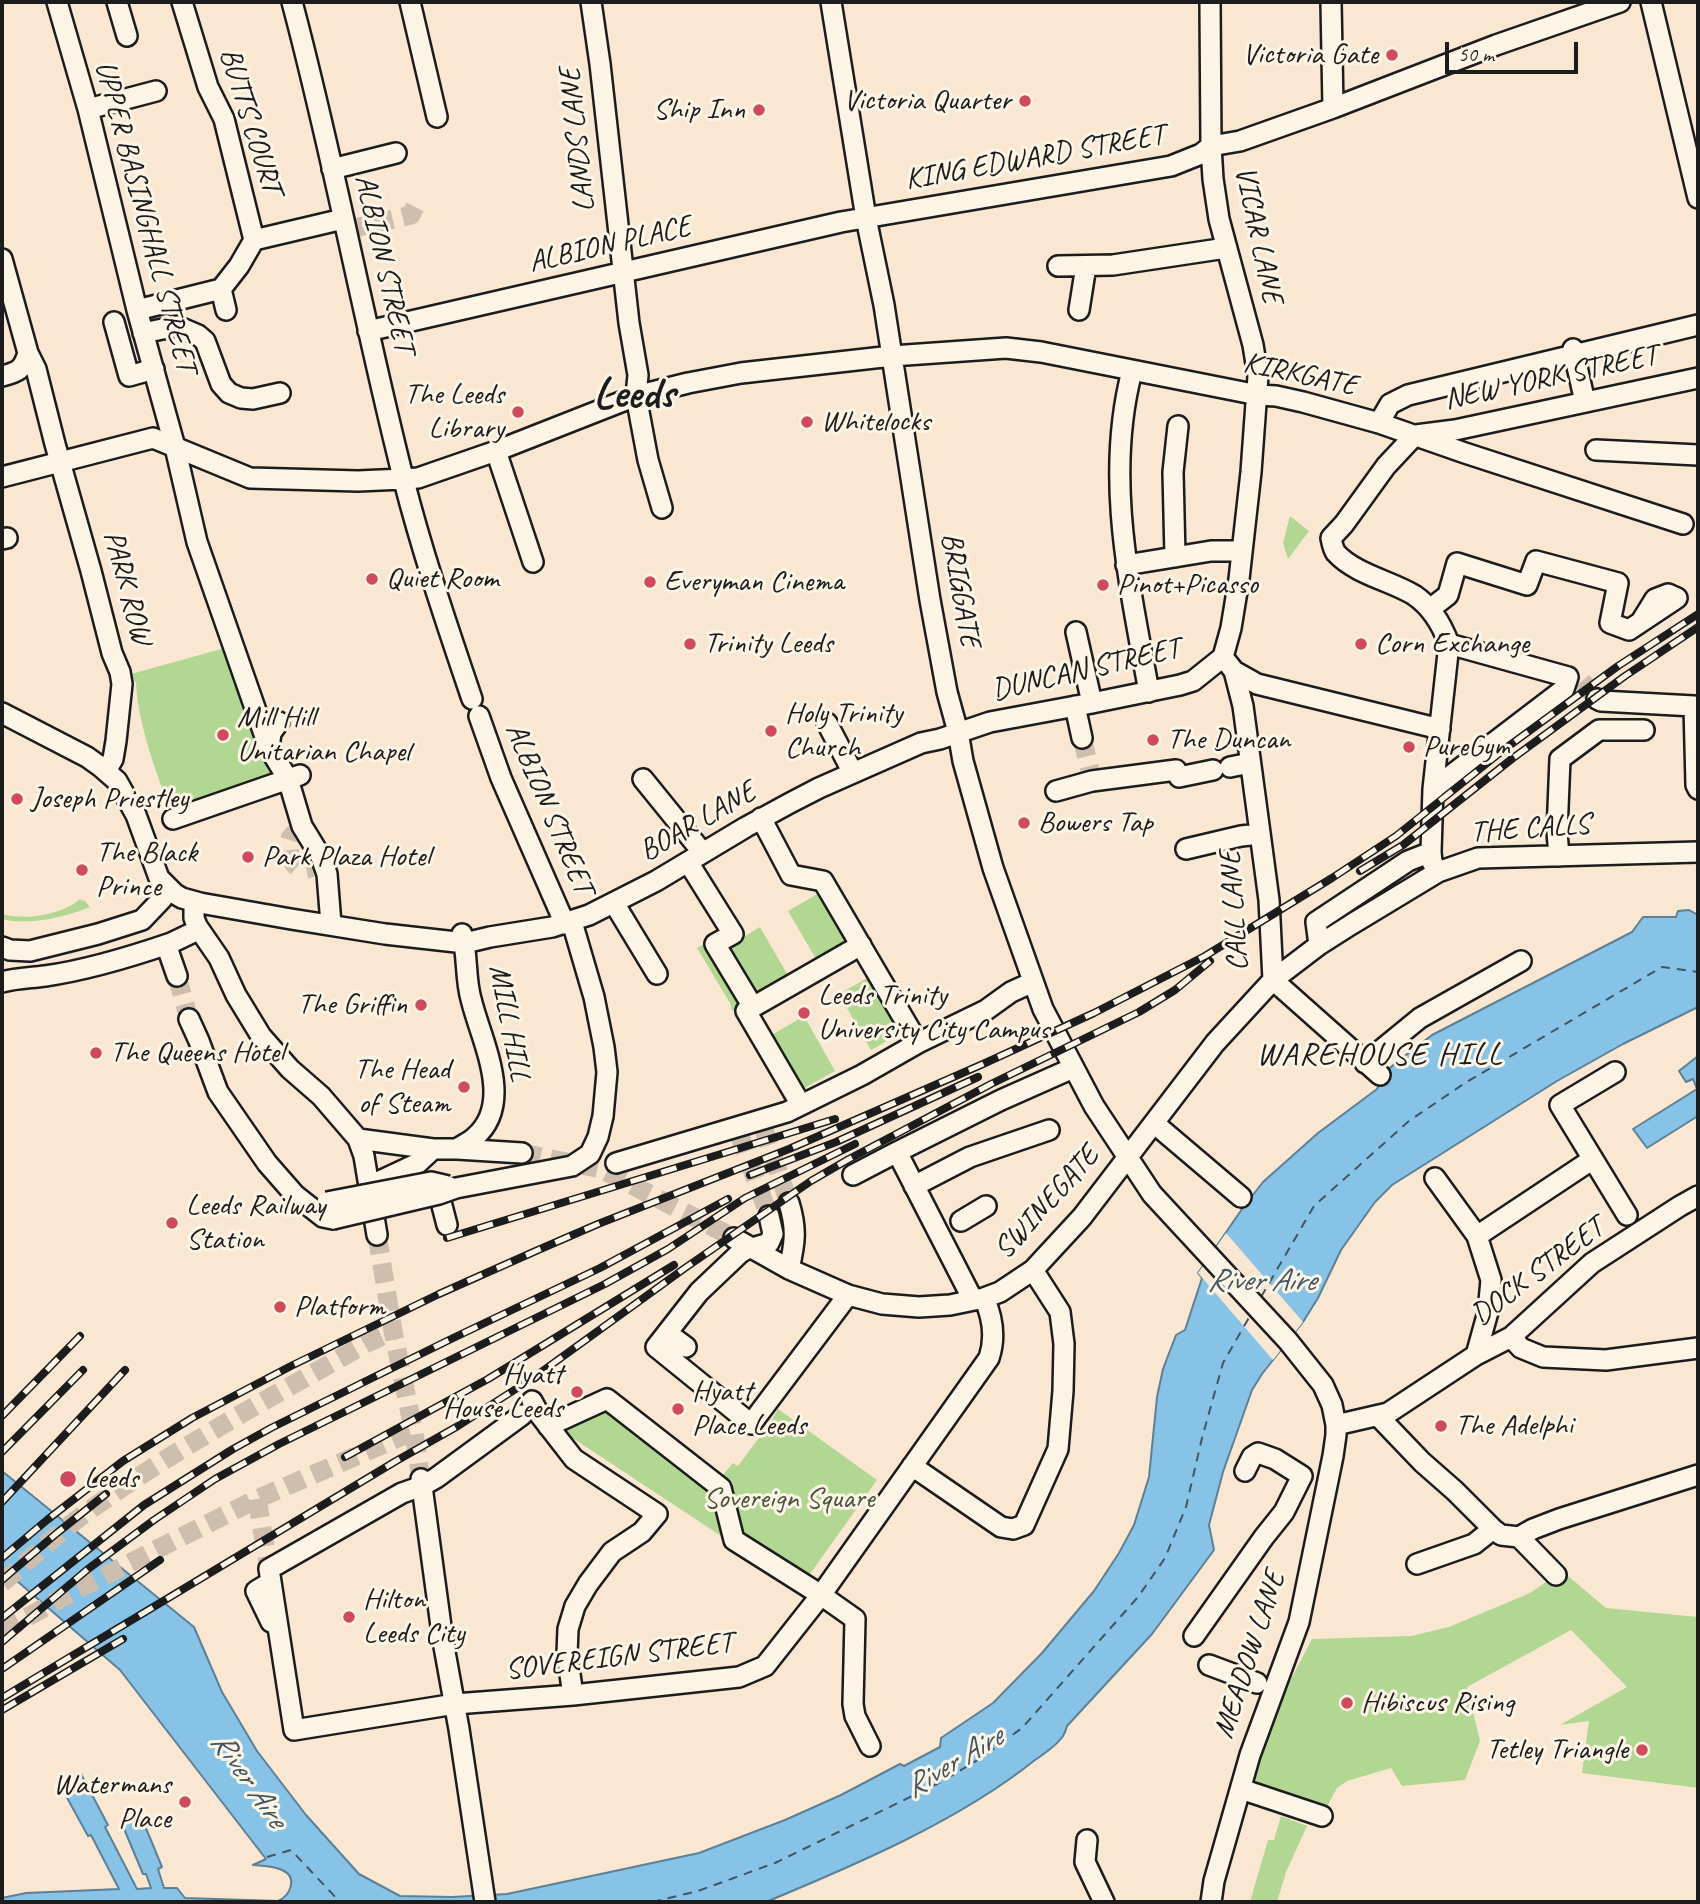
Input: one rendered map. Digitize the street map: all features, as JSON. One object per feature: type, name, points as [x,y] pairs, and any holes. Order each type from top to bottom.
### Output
[{"type":"street","name":"UPPER BASINGHALL STREET","points":[[57,2],[88,109],[197,542],[269,748],[294,777],[302,826],[321,857],[327,874],[331,924]]},
{"type":"street","points":[[117,2],[127,36]]},
{"type":"street","name":"BUTTS COURT","points":[[182,2],[208,87],[224,118],[254,240],[221,289]]},
{"type":"street","name":"ALBION STREET","points":[[188,1019],[218,1092],[279,1180],[295,1195],[325,1211],[431,1182],[447,1191],[572,1166],[590,1154],[598,1137],[607,1072],[594,997],[568,923],[501,778],[432,580],[403,480],[292,2]]},
{"type":"street","points":[[410,2],[437,117]]},
{"type":"street","name":"LANDS LANE","points":[[591,2],[638,374],[636,396],[648,460],[662,508]]},
{"type":"street","name":"BRIGGATE","points":[[831,2],[947,692],[993,867],[1046,1016],[1073,1068],[1152,1194],[1204,1250]]},
{"type":"street","name":"VICAR LANE","points":[[1210,2],[1213,179],[1219,219],[1253,345],[1258,376],[1242,551],[1230,628],[1228,664]]},
{"type":"street","points":[[1331,2],[1333,108]]},
{"type":"street","name":"KING EDWARD STREET","points":[[866,218],[1171,166],[1201,154],[1211,146],[1240,141],[1496,45],[1620,2]]},
{"type":"street","points":[[1651,2],[1698,198]]},
{"type":"street","points":[[88,109],[156,91]]},
{"type":"street","points":[[332,169],[396,153]]},
{"type":"street","name":"ALBION PLACE","points":[[368,331],[866,218]]},
{"type":"street","points":[[254,240],[343,219]]},
{"type":"street","points":[[1058,266],[1113,265],[1226,248]]},
{"type":"street","points":[[1079,310],[1086,266]]},
{"type":"street","name":"PARK ROW","points":[[3,271],[28,353],[36,369],[112,653],[120,672],[122,684],[116,741],[113,758],[106,771]]},
{"type":"street","points":[[137,310],[221,289],[226,310]]},
{"type":"street","points":[[114,322],[129,376],[154,369]]},
{"type":"street","points":[[1379,423],[1391,404],[1408,395],[1573,353],[1698,325]]},
{"type":"street","points":[[143,333],[177,326],[198,335],[205,341],[221,384],[229,393],[253,399],[280,393]]},
{"type":"street","name":"KIRKGATE","points":[[2,477],[153,438],[250,478],[403,480],[418,478],[496,451],[636,396],[688,383],[741,373],[892,356],[1006,348],[1041,352],[1303,402],[1379,423],[1693,526]]},
{"type":"street","points":[[2,376],[16,372],[24,365],[28,353]]},
{"type":"street","points":[[1573,353],[1585,402]]},
{"type":"street","points":[[1132,371],[1126,397],[1119,468],[1121,516],[1126,565],[1149,692]]},
{"type":"street","name":"NEW YORK STREET","points":[[1415,435],[1455,430],[1698,378]]},
{"type":"street","points":[[1175,557],[1173,472],[1178,426]]},
{"type":"street","points":[[1415,435],[1386,466],[1331,538],[1335,552],[1351,564],[1414,595],[1430,610],[1443,628],[1449,644],[1433,789],[1431,852],[1432,862],[1438,872]]},
{"type":"street","points":[[1596,450],[1698,455]]},
{"type":"street","points":[[496,451],[533,562]]},
{"type":"street","points":[[1126,565],[1211,551],[1242,551]]},
{"type":"street","points":[[1430,610],[1448,595],[1457,563],[1527,585],[1536,561],[1618,583],[1610,623],[1629,630],[1643,620]]},
{"type":"street","points":[[1076,632],[1084,705],[1082,738]]},
{"type":"street","points":[[1433,789],[1575,679],[1449,644]]},
{"type":"street","points":[[1228,664],[1256,684],[1440,729]]},
{"type":"street","name":"DUNCAN STREET","points":[[958,732],[990,722],[1193,681],[1228,664]]},
{"type":"street","name":"CALL LANE","points":[[1127,1158],[1215,1043],[1273,979],[1269,900],[1243,706],[1228,664]]},
{"type":"street","points":[[1597,699],[1694,706],[1698,789]]},
{"type":"street","points":[[2,713],[87,757],[117,781],[132,807],[159,878],[175,894],[200,903],[194,909],[197,928],[219,958],[236,995],[261,1036],[289,1069],[320,1097],[358,1139],[364,1156],[377,1235]]},
{"type":"street","points":[[269,748],[271,733],[279,722]]},
{"type":"street","points":[[827,723],[853,773]]},
{"type":"street","points":[[1559,856],[1560,759],[1599,730],[1644,730]]},
{"type":"street","name":"BOAR LANE","points":[[200,903],[385,934],[435,939],[490,937],[568,923],[614,903],[761,818],[820,788],[930,740],[958,732]]},
{"type":"street","points":[[1056,791],[1091,775],[1176,770],[1179,777],[1250,763]]},
{"type":"street","points":[[173,819],[294,777]]},
{"type":"street","points":[[643,779],[695,857],[733,934],[715,944],[753,1007]]},
{"type":"street","points":[[761,818],[791,875],[823,881],[918,1043]]},
{"type":"street","points":[[1186,849],[1260,834]]},
{"type":"street","points":[[1319,945],[1316,922],[1408,861],[1431,852]]},
{"type":"street","name":"THE CALLS","points":[[1273,979],[1319,945],[1438,872],[1478,858],[1698,852]]},
{"type":"street","points":[[2,947],[30,951],[98,934],[142,920],[162,899]]},
{"type":"street","points":[[614,903],[657,974]]},
{"type":"street","points":[[2,982],[46,976],[130,957],[171,943],[197,928]]},
{"type":"street","name":"MILL HILL","points":[[457,1149],[475,1138],[488,1122],[494,1105],[494,1083],[467,984],[463,939]]},
{"type":"street","points":[[171,943],[168,950],[177,976]]},
{"type":"street","points":[[801,1105],[746,1011],[809,978],[862,945]]},
{"type":"street","points":[[1273,979],[1372,1069],[1420,1018],[1521,961]]},
{"type":"street","points":[[616,1163],[787,1112],[858,1068],[986,1010],[1011,992],[1033,982]]},
{"type":"street","points":[[853,1175],[1001,1100],[1073,1068]]},
{"type":"street","points":[[1615,1072],[1560,1105],[1628,1215]]},
{"type":"street","points":[[1155,1124],[1241,1197]]},
{"type":"street","points":[[914,1186],[970,1157],[1049,1130]]},
{"type":"street","points":[[358,1139],[433,1149],[522,1153]]},
{"type":"street","points":[[369,1186],[418,1163],[433,1149]]},
{"type":"street","name":"SOVEREIGN STREET","points":[[421,1482],[270,1576],[256,1591],[280,1639],[294,1730],[455,1704],[573,1695],[739,1677],[765,1665],[821,1594],[989,1358],[994,1344],[994,1331],[949,1228],[914,1186],[897,1152]]},
{"type":"street","name":"SWINEGATE","points":[[741,1245],[848,1295],[882,1304],[907,1307],[950,1305],[978,1299],[1000,1292],[1033,1270],[1082,1217],[1127,1158]]},
{"type":"street","points":[[1477,1236],[1593,1159]]},
{"type":"street","points":[[1435,1178],[1477,1236],[1491,1280],[1488,1312],[1476,1355]]},
{"type":"street","points":[[441,1224],[447,1191]]},
{"type":"street","name":"DOCK STREET","points":[[1336,1425],[1388,1413],[1476,1355],[1511,1337],[1592,1263],[1698,1196]]},
{"type":"street","points":[[789,1203],[794,1218],[796,1241],[789,1269]]},
{"type":"street","points":[[949,1228],[986,1206]]},
{"type":"street","points":[[769,1216],[773,1234],[769,1243],[741,1245],[699,1292],[656,1348],[751,1424],[848,1295]]},
{"type":"street","name":"MEADOW LANE","points":[[1204,1250],[1296,1350],[1323,1385],[1332,1405],[1336,1425],[1333,1456],[1298,1622],[1256,1734],[1220,1858],[1211,1902]]},
{"type":"street","points":[[912,1466],[1001,1527],[1026,1532],[1058,1450],[1063,1391],[1064,1344],[1060,1312],[1033,1270]]},
{"type":"street","points":[[670,1329],[689,1344]]},
{"type":"street","points":[[1511,1337],[1521,1348],[1544,1364],[1606,1360],[1698,1348]]},
{"type":"street","points":[[548,1426],[607,1399],[721,1488],[734,1540],[821,1594],[855,1619],[853,1704],[855,1716],[870,1746]]},
{"type":"street","points":[[485,1902],[441,1628],[421,1482],[436,1478],[527,1408],[535,1408],[574,1458],[657,1514],[642,1532],[612,1552],[575,1606],[568,1629],[567,1654],[573,1695]]},
{"type":"street","points":[[1378,1416],[1422,1462],[1501,1535],[1519,1537],[1559,1519],[1698,1475]]},
{"type":"street","points":[[1194,1636],[1284,1512],[1303,1476],[1265,1454],[1259,1446],[1245,1471]]},
{"type":"street","points":[[1284,1512],[1301,1511],[1319,1518]]},
{"type":"street","points":[[1417,1564],[1474,1544],[1493,1529]]},
{"type":"street","points":[[1519,1537],[1556,1575]]},
{"type":"street","points":[[1209,1665],[1257,1683]]},
{"type":"street","points":[[1241,1789],[1322,1816]]},
{"type":"street","points":[[1087,1840],[1085,1862],[1110,1901]]},
{"type":"green space","points":[[1290,516],[1309,531],[1288,559],[1283,543]]},
{"type":"green space","points":[[232,646],[284,777],[171,814],[144,732],[136,682],[124,676]]},
{"type":"green space","points":[[821,892],[852,944],[819,964],[788,911]]},
{"type":"green space","points":[[80,899],[90,907],[46,919],[2,919],[2,914],[22,917],[44,915],[64,909]]},
{"type":"green space","points":[[760,927],[790,979],[757,999],[727,947]]},
{"type":"green space","points":[[706,943],[744,1004],[732,1011],[730,1003],[697,948]]},
{"type":"green space","points":[[871,976],[903,1032],[871,1050],[839,994]]},
{"type":"green space","points":[[804,1016],[835,1071],[801,1090],[770,1036]]},
{"type":"green space","name":"Sovereign Square","points":[[605,1407],[716,1483],[733,1463],[738,1466],[778,1409],[877,1480],[800,1588],[571,1437],[561,1425]]},
{"type":"green space","points":[[1562,1571],[1606,1608],[1698,1617],[1698,1788],[1582,1773],[1589,1721],[1560,1725],[1627,1687],[1571,1630],[1467,1687],[1480,1741],[1465,1780],[1402,1786],[1391,1768],[1347,1781],[1337,1788],[1325,1810],[1248,1786],[1276,1708],[1312,1639],[1411,1636],[1449,1627],[1530,1593]]},
{"type":"green space","points":[[1281,1816],[1307,1826],[1286,1872],[1277,1902],[1250,1902],[1268,1840],[1274,1840]]},
{"type":"water","name":"River Aire","points":[[1689,910],[1698,915],[1698,1007],[1557,1081],[1392,1185],[1375,1202],[1341,1250],[1303,1322],[1252,1390],[1223,1472],[1209,1525],[1214,1550],[1152,1634],[1067,1726],[1057,1743],[973,1803],[870,1857],[766,1902],[2,1902],[2,1898],[26,1893],[119,1889],[91,1835],[88,1836],[60,1785],[81,1774],[137,1889],[151,1888],[122,1824],[141,1816],[162,1867],[158,1869],[164,1888],[177,1888],[185,1898],[278,1901],[286,1895],[291,1881],[282,1870],[253,1865],[266,1859],[120,1670],[2,1568],[2,1471],[194,1627],[222,1692],[257,1751],[306,1815],[359,1874],[400,1896],[507,1894],[699,1853],[785,1820],[940,1747],[941,1738],[993,1703],[1042,1653],[1094,1591],[1134,1525],[1149,1477],[1157,1397],[1163,1369],[1176,1335],[1185,1330],[1202,1278],[1198,1273],[1263,1182],[1318,1133],[1377,1089],[1384,1073],[1432,1035],[1632,932],[1643,917],[1676,917],[1678,911]]},
{"type":"water","points":[[1698,1056],[1698,1116],[1647,1148],[1633,1129],[1697,1089],[1693,1079],[1686,1082],[1679,1071]]},
{"type":"pier","points":[[1226,1233],[1303,1322],[1273,1360],[1198,1273]]},
{"type":"ferry route","points":[[1261,1297],[1314,1206],[1409,1121],[1465,1083],[1662,967],[1698,972]]},
{"type":"ferry route","points":[[652,1902],[698,1891],[775,1863],[943,1781],[1022,1728],[1138,1597],[1165,1558],[1186,1507],[1223,1363],[1251,1314]]},
{"type":"ferry route","points":[[267,1857],[291,1850],[340,1902]]},
{"type":"tunnel","points":[[346,230],[411,215],[415,207]]},
{"type":"tunnel","points":[[1582,681],[1597,699]]},
{"type":"tunnel","points":[[1082,738],[1090,770]]},
{"type":"tunnel","points":[[305,831],[291,837],[291,859],[301,869],[324,865]]},
{"type":"tunnel","points":[[177,976],[189,1019]]},
{"type":"tunnel","points":[[763,1127],[789,1203]]},
{"type":"tunnel","points":[[739,1134],[769,1216]]},
{"type":"tunnel","points":[[522,1153],[601,1169],[734,1238]]},
{"type":"tunnel","points":[[377,1235],[421,1479]]},
{"type":"tunnel","points":[[2,1583],[71,1524],[143,1474],[255,1406],[393,1331]]},
{"type":"tunnel","points":[[2,1631],[82,1587],[257,1499],[414,1433]]},
{"type":"tunnel","points":[[257,1499],[269,1569]]},
{"type":"railway","points":[[2,1558],[123,1461],[192,1418],[291,1366],[439,1294],[538,1250],[789,1149],[983,1064],[1094,1013],[1205,956],[1396,836],[1506,748],[1618,666],[1698,614]]},
{"type":"railway","points":[[1360,871],[1403,845],[1513,758],[1625,676],[1698,627]]},
{"type":"railway","points":[[2,1698],[458,1426],[533,1378],[811,1181],[991,1084],[1139,1012],[1175,990],[1210,961]]},
{"type":"railway","points":[[750,1175],[836,1142],[978,1077]]},
{"type":"railway","points":[[447,1238],[835,1119]]},
{"type":"railway","points":[[2,1642],[88,1569],[215,1479],[279,1444],[605,1284],[668,1249],[745,1198],[855,1144]]},
{"type":"railway","points":[[2,1618],[144,1505],[233,1449],[449,1340],[600,1268],[728,1199]]},
{"type":"railway","points":[[345,1457],[488,1379],[674,1265]]},
{"type":"railway","points":[[2,1416],[80,1336]]},
{"type":"railway","points":[[2,1452],[83,1370]]},
{"type":"railway","points":[[2,1502],[125,1370]]},
{"type":"railway","points":[[2,1580],[106,1494]]},
{"type":"railway","points":[[2,1669],[160,1560]]},
{"type":"railway","points":[[2,1710],[123,1639]]},
{"type":"place","name":"Victoria Gate","points":[[1392,55]]},
{"type":"place","name":"Victoria Quarter","points":[[1025,101]]},
{"type":"place","name":"Ship Inn","points":[[759,110]]},
{"type":"place","name":"The Leeds Library","points":[[518,412]]},
{"type":"place","name":"Whitelocks","points":[[807,422]]},
{"type":"place","name":"Quiet Room","points":[[372,579]]},
{"type":"place","name":"Everyman Cinema","points":[[650,582]]},
{"type":"place","name":"Pinot+Picasso","points":[[1103,585]]},
{"type":"place","name":"Trinity Leeds","points":[[690,644]]},
{"type":"place","name":"Corn Exchange","points":[[1361,644]]},
{"type":"place","name":"Holy Trinity Church","points":[[771,731]]},
{"type":"place","name":"Mill Hill Unitarian Chapel","points":[[223,735]]},
{"type":"place","name":"The Duncan","points":[[1153,740]]},
{"type":"place","name":"PureGym","points":[[1409,747]]},
{"type":"place","name":"Joseph Priestley","points":[[17,799]]},
{"type":"place","name":"Bowers Tap","points":[[1024,823]]},
{"type":"place","name":"Park Plaza Hotel","points":[[248,857]]},
{"type":"place","name":"The Black Prince","points":[[82,870]]},
{"type":"place","name":"The Griffin","points":[[421,1005]]},
{"type":"place","name":"Leeds Trinity University City Campus","points":[[804,1013]]},
{"type":"place","name":"The Queens Hotel","points":[[96,1053]]},
{"type":"place","name":"The Head of Steam","points":[[464,1087]]},
{"type":"place","name":"Leeds Railway Station","points":[[172,1223]]},
{"type":"place","name":"Platform","points":[[280,1307]]},
{"type":"place","name":"Hyatt House Leeds","points":[[577,1392]]},
{"type":"place","name":"Hyatt Place Leeds","points":[[678,1409]]},
{"type":"place","name":"The Adelphi","points":[[1441,1426]]},
{"type":"place","name":"Leeds","points":[[68,1479]]},
{"type":"place","name":"Hilton Leeds City","points":[[349,1617]]},
{"type":"place","name":"Hibiscus Rising","points":[[1347,1703]]},
{"type":"place","name":"Tetley Triangle","points":[[1642,1750]]},
{"type":"place","name":"Watermans Place","points":[[185,1802]]},
{"type":"district","name":"Leeds","points":[[634,395]]},
{"type":"district","name":"WAREHOUSE HILL","points":[[1380,1056]]}]
